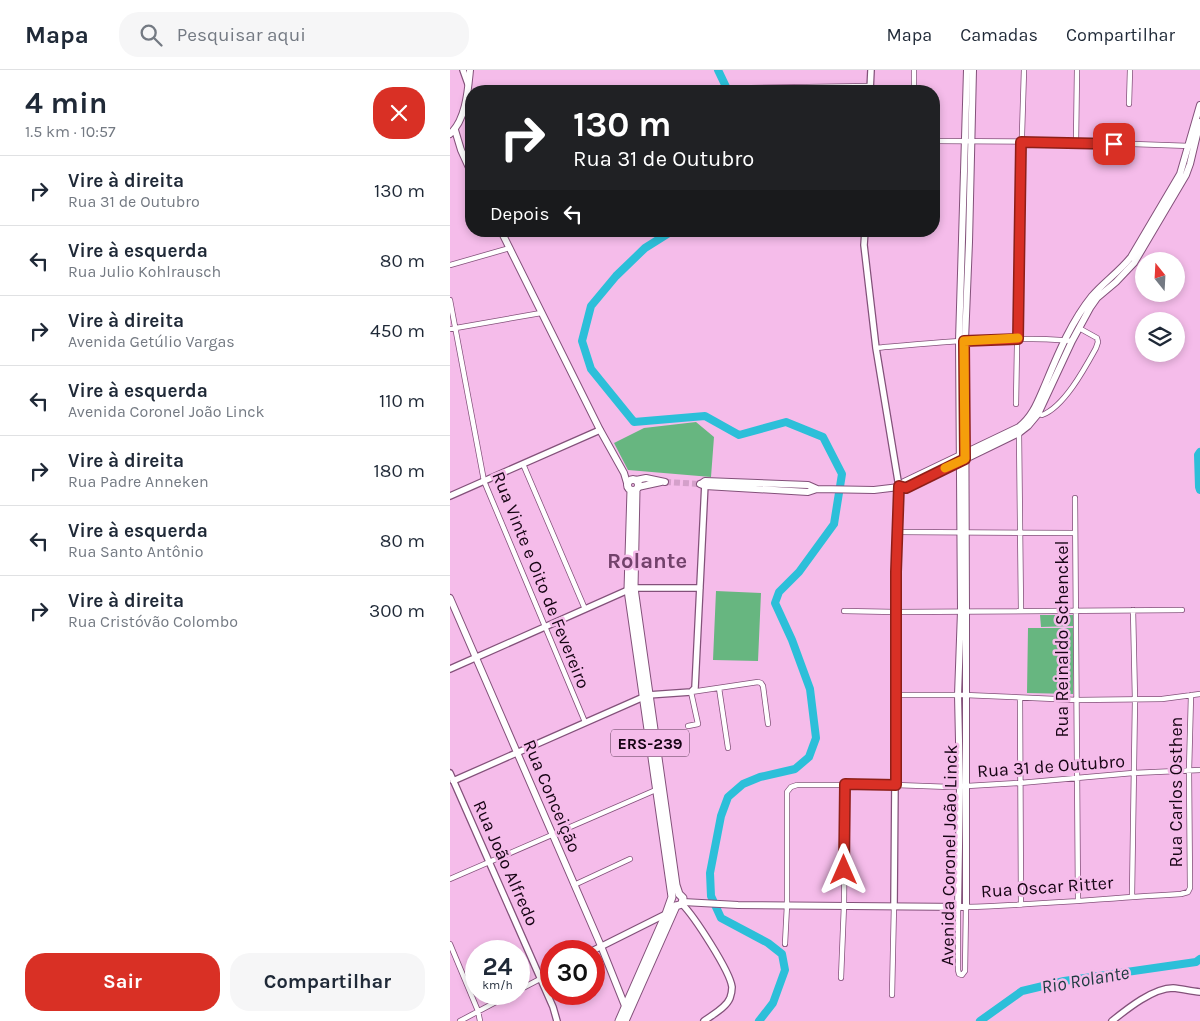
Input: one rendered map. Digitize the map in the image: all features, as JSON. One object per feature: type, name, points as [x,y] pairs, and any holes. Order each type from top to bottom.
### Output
[{"type":"main road","points":[[468,85],[470,70]]},
{"type":"main road","points":[[966,70],[968,141]]},
{"type":"main road","points":[[968,141],[973,70]]},
{"type":"main road","points":[[465,101],[463,111],[453,132],[465,160]]},
{"type":"main road","points":[[1036,412],[1064,340],[1092,296],[1122,268],[1186,176],[1190,164],[1191,146],[1200,105]]},
{"type":"main road","points":[[1191,146],[1200,122]]},
{"type":"main road","name":"Avenida Coronel João Linck","points":[[962,907],[964,611],[962,341],[969,242],[968,141]]},
{"type":"main road","points":[[703,483],[767,487],[808,485],[816,489],[854,490],[884,490],[899,486],[906,488],[932,472],[1028,426],[1085,315],[1097,298],[1126,274],[1163,210]]},
{"type":"main road","points":[[504,237],[600,430],[624,473],[633,485],[663,482]]},
{"type":"main road","name":"ERS-239","points":[[619,1021],[628,1007],[678,900],[659,789],[631,589],[633,485]]},
{"type":"main road","name":"Rua Conceição","points":[[450,598],[598,940]]},
{"type":"main road","name":"ERS-239","points":[[655,947],[666,914],[678,900]]},
{"type":"main road","name":"Rua Oscar Ritter","points":[[678,900],[738,905],[962,907]]},
{"type":"main road","name":"Rua Conceição","points":[[605,955],[628,1007]]},
{"type":"main road","name":"ERS-239","points":[[625,1021],[628,1007]]},
{"type":"street","points":[[463,70],[468,85]]},
{"type":"street","points":[[870,85],[871,70]]},
{"type":"street","points":[[914,70],[914,85]]},
{"type":"street","points":[[1016,404],[1024,70]]},
{"type":"street","points":[[1076,142],[1077,70]]},
{"type":"street","points":[[1129,104],[1130,70]]},
{"type":"street","points":[[940,140],[1191,146]]},
{"type":"street","points":[[865,237],[864,246],[876,348],[899,486],[892,994]]},
{"type":"street","points":[[450,266],[510,248]]},
{"type":"street","name":"Rua Vinte e Oito de Fevereiro","points":[[450,300],[453,328],[484,481],[585,722]]},
{"type":"street","points":[[453,328],[541,313]]},
{"type":"street","points":[[1036,412],[1042,415],[1048,413],[1070,391],[1098,344],[1097,338],[1079,328]]},
{"type":"street","points":[[876,348],[962,341],[1018,339],[1072,341]]},
{"type":"street","points":[[450,496],[600,430]]},
{"type":"street","points":[[1019,430],[1021,611]]},
{"type":"street","points":[[523,464],[585,608]]},
{"type":"street","points":[[691,692],[696,684],[703,483]]},
{"type":"street","name":"Rua Reinaldo Schenckel","points":[[1075,498],[1078,900]]},
{"type":"street","points":[[897,532],[962,534],[1075,533]]},
{"type":"street","points":[[450,669],[631,589],[700,588]]},
{"type":"street","points":[[1132,896],[1135,700],[1133,610]]},
{"type":"street","points":[[844,611],[1182,610]]},
{"type":"street","points":[[452,781],[646,696],[761,683],[768,724]]},
{"type":"street","points":[[719,688],[728,748]]},
{"type":"street","points":[[688,726],[698,724],[691,692]]},
{"type":"street","points":[[895,696],[962,695],[1077,700],[1135,700],[1200,694]]},
{"type":"street","name":"Rua Carlos Osthen","points":[[1190,888],[1189,771],[1191,695]]},
{"type":"street","points":[[1020,698],[1021,906]]},
{"type":"street","name":"Rua 31 de Outubro","points":[[787,905],[787,792],[791,787],[797,785],[845,784],[950,787],[1077,779],[1133,773],[1200,770]]},
{"type":"street","name":"Rua João Alfredo","points":[[450,773],[540,979]]},
{"type":"street","points":[[841,978],[845,784]]},
{"type":"street","points":[[450,879],[659,789]]},
{"type":"street","points":[[574,885],[630,860]]},
{"type":"street","name":"Rua Oscar Ritter","points":[[962,907],[1021,906],[1078,900],[1181,894],[1188,892],[1190,888]]},
{"type":"street","points":[[678,900],[693,917],[723,965],[732,987],[731,997],[726,1004],[704,1021]]},
{"type":"street","points":[[785,944],[787,905]]},
{"type":"street","name":"Avenida Coronel João Linck","points":[[962,907],[964,971],[962,975],[959,974],[958,970],[962,907]]},
{"type":"street","points":[[605,944],[666,914]]},
{"type":"street","points":[[450,944],[478,1011],[480,1021]]},
{"type":"street","points":[[530,984],[540,979]]},
{"type":"street","points":[[1112,1021],[1159,991],[1172,988],[1200,992]]},
{"type":"street","points":[[460,1021],[490,1005]]},
{"type":"street","name":"Rua João Alfredo","points":[[552,1005],[557,1021]]},
{"type":"green space","points":[[696,422],[714,437],[711,477],[628,470],[614,443],[644,428]]},
{"type":"green space","points":[[716,591],[761,593],[758,661],[713,660]]},
{"type":"green space","points":[[1040,615],[1073,615],[1073,626],[1041,627]]},
{"type":"green space","points":[[1028,628],[1074,628],[1073,694],[1027,693]]},
{"type":"waterway","points":[[718,70],[725,85]]},
{"type":"waterway","points":[[662,237],[645,248],[616,276],[591,306],[582,341],[591,369],[634,422],[705,416],[739,435],[786,422],[823,437],[842,474],[834,524],[799,572],[779,592],[775,603],[792,640],[810,689],[816,738],[809,757],[795,769],[760,777],[743,784],[728,797],[721,816],[710,873],[711,896],[721,918],[768,943],[782,954],[785,970],[773,1003],[759,1021]]},
{"type":"waterway","name":"Rio Rolante","points":[[1200,452],[1198,455],[1200,490]]},
{"type":"waterway","name":"Rio Rolante","points":[[980,1021],[1022,991],[1064,981],[1196,962],[1200,959]]},
{"type":"tunnel","points":[[665,482],[700,484]]},
{"type":"slow traffic","points":[[945,468],[965,459],[964,341],[1018,338]]},
{"type":"district","name":"Rolante","points":[[647,560]]},
{"type":"route","points":[[844,870],[845,784],[896,785],[896,572],[899,486],[906,488],[965,459],[964,341],[1018,339],[1021,142],[1114,144]]}]
